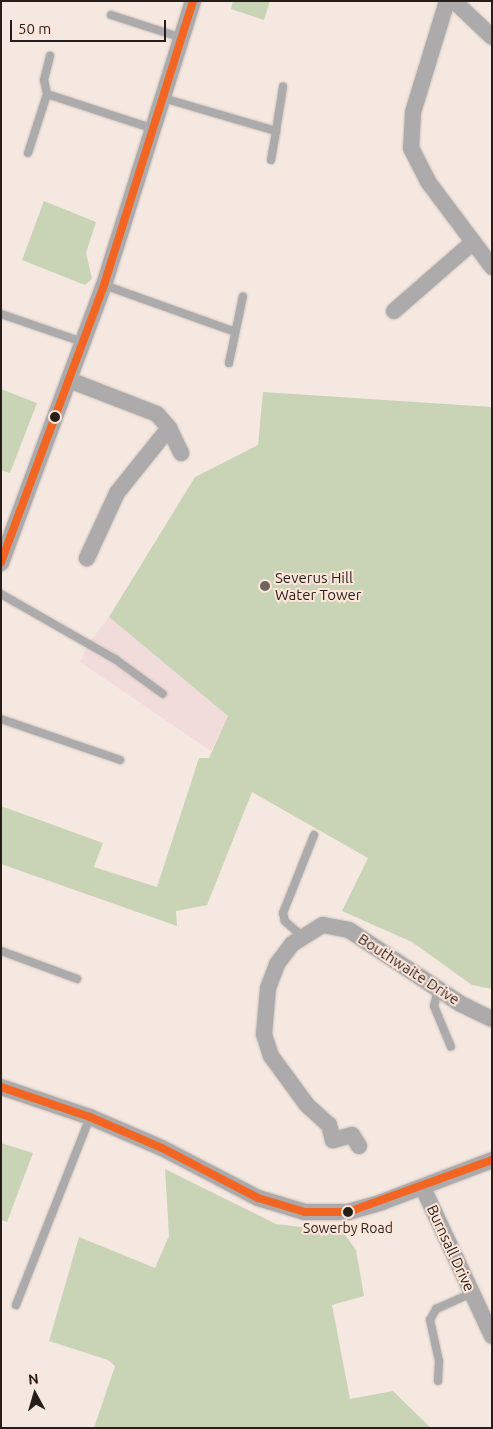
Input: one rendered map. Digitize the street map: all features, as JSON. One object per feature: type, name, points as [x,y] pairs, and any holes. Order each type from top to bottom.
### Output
[{"type":"street","points":[[3,552],[104,285],[193,1]]},
{"type":"street","points":[[447,1],[413,112],[411,148],[429,184],[492,267]]},
{"type":"street","points":[[454,1],[492,38]]},
{"type":"street","points":[[394,311],[473,242]]},
{"type":"street","points":[[69,380],[157,414],[169,428],[181,453]]},
{"type":"street","points":[[87,558],[117,493],[169,428]]},
{"type":"street","name":"Bouthwaite Drive","points":[[359,1146],[352,1134],[333,1140],[329,1125],[283,1076],[271,1056],[264,1034],[268,988],[277,964],[302,936],[323,925],[349,930],[438,989],[492,1019]]},
{"type":"street","points":[[1,1087],[90,1117],[162,1148],[258,1198],[305,1212],[348,1212],[423,1188],[492,1160]]},
{"type":"street","name":"Burnsall Drive","points":[[423,1188],[492,1336]]},
{"type":"lane","points":[[112,15],[182,38]]},
{"type":"lane","points":[[28,153],[47,94],[44,80],[50,56]]},
{"type":"lane","points":[[271,160],[283,87]]},
{"type":"lane","points":[[47,94],[154,129]]},
{"type":"lane","points":[[163,98],[276,131]]},
{"type":"lane","points":[[104,285],[235,332]]},
{"type":"lane","points":[[229,363],[242,296]]},
{"type":"lane","points":[[1,314],[83,342]]},
{"type":"lane","points":[[1,594],[115,659],[163,694]]},
{"type":"lane","points":[[1,720],[120,760]]},
{"type":"lane","points":[[302,936],[285,921],[283,913],[314,835]]},
{"type":"lane","points":[[1,952],[77,979]]},
{"type":"lane","points":[[438,989],[434,1006],[451,1047]]},
{"type":"lane","points":[[16,1304],[90,1117]]},
{"type":"lane","points":[[438,1381],[439,1361],[430,1320],[436,1309],[472,1293]]},
{"type":"shaded area","points":[[109,617],[228,716],[211,751],[80,662],[88,644]]},
{"type":"green space","points":[[233,1],[270,1],[264,20],[231,9]]},
{"type":"green space","points":[[44,201],[96,222],[86,253],[92,279],[85,285],[22,260]]},
{"type":"green space","points":[[1,389],[37,403],[10,473],[1,470]]},
{"type":"green space","points":[[263,392],[492,407],[492,989],[472,985],[412,942],[342,911],[368,858],[252,792],[207,905],[176,911],[177,926],[1,864],[1,806],[103,843],[94,867],[157,887],[199,758],[209,758],[228,716],[109,617],[195,477],[258,445]]},
{"type":"green space","points":[[1,1143],[33,1153],[7,1222],[1,1220]]},
{"type":"green space","points":[[165,1169],[276,1224],[343,1232],[356,1250],[364,1296],[332,1305],[350,1399],[393,1391],[431,1428],[94,1428],[115,1366],[108,1360],[49,1341],[79,1237],[155,1268],[169,1236]]},
{"type":"transit line","points":[[1,562],[104,285],[193,1]]},
{"type":"transit line","points":[[1,1087],[90,1117],[162,1148],[258,1198],[305,1212],[348,1212],[492,1160]]},
{"type":"place","name":"Severus Hill Water Tower","points":[[265,586]]},
{"type":"place","name":"Sowerby Road","points":[[348,1212]]}]
